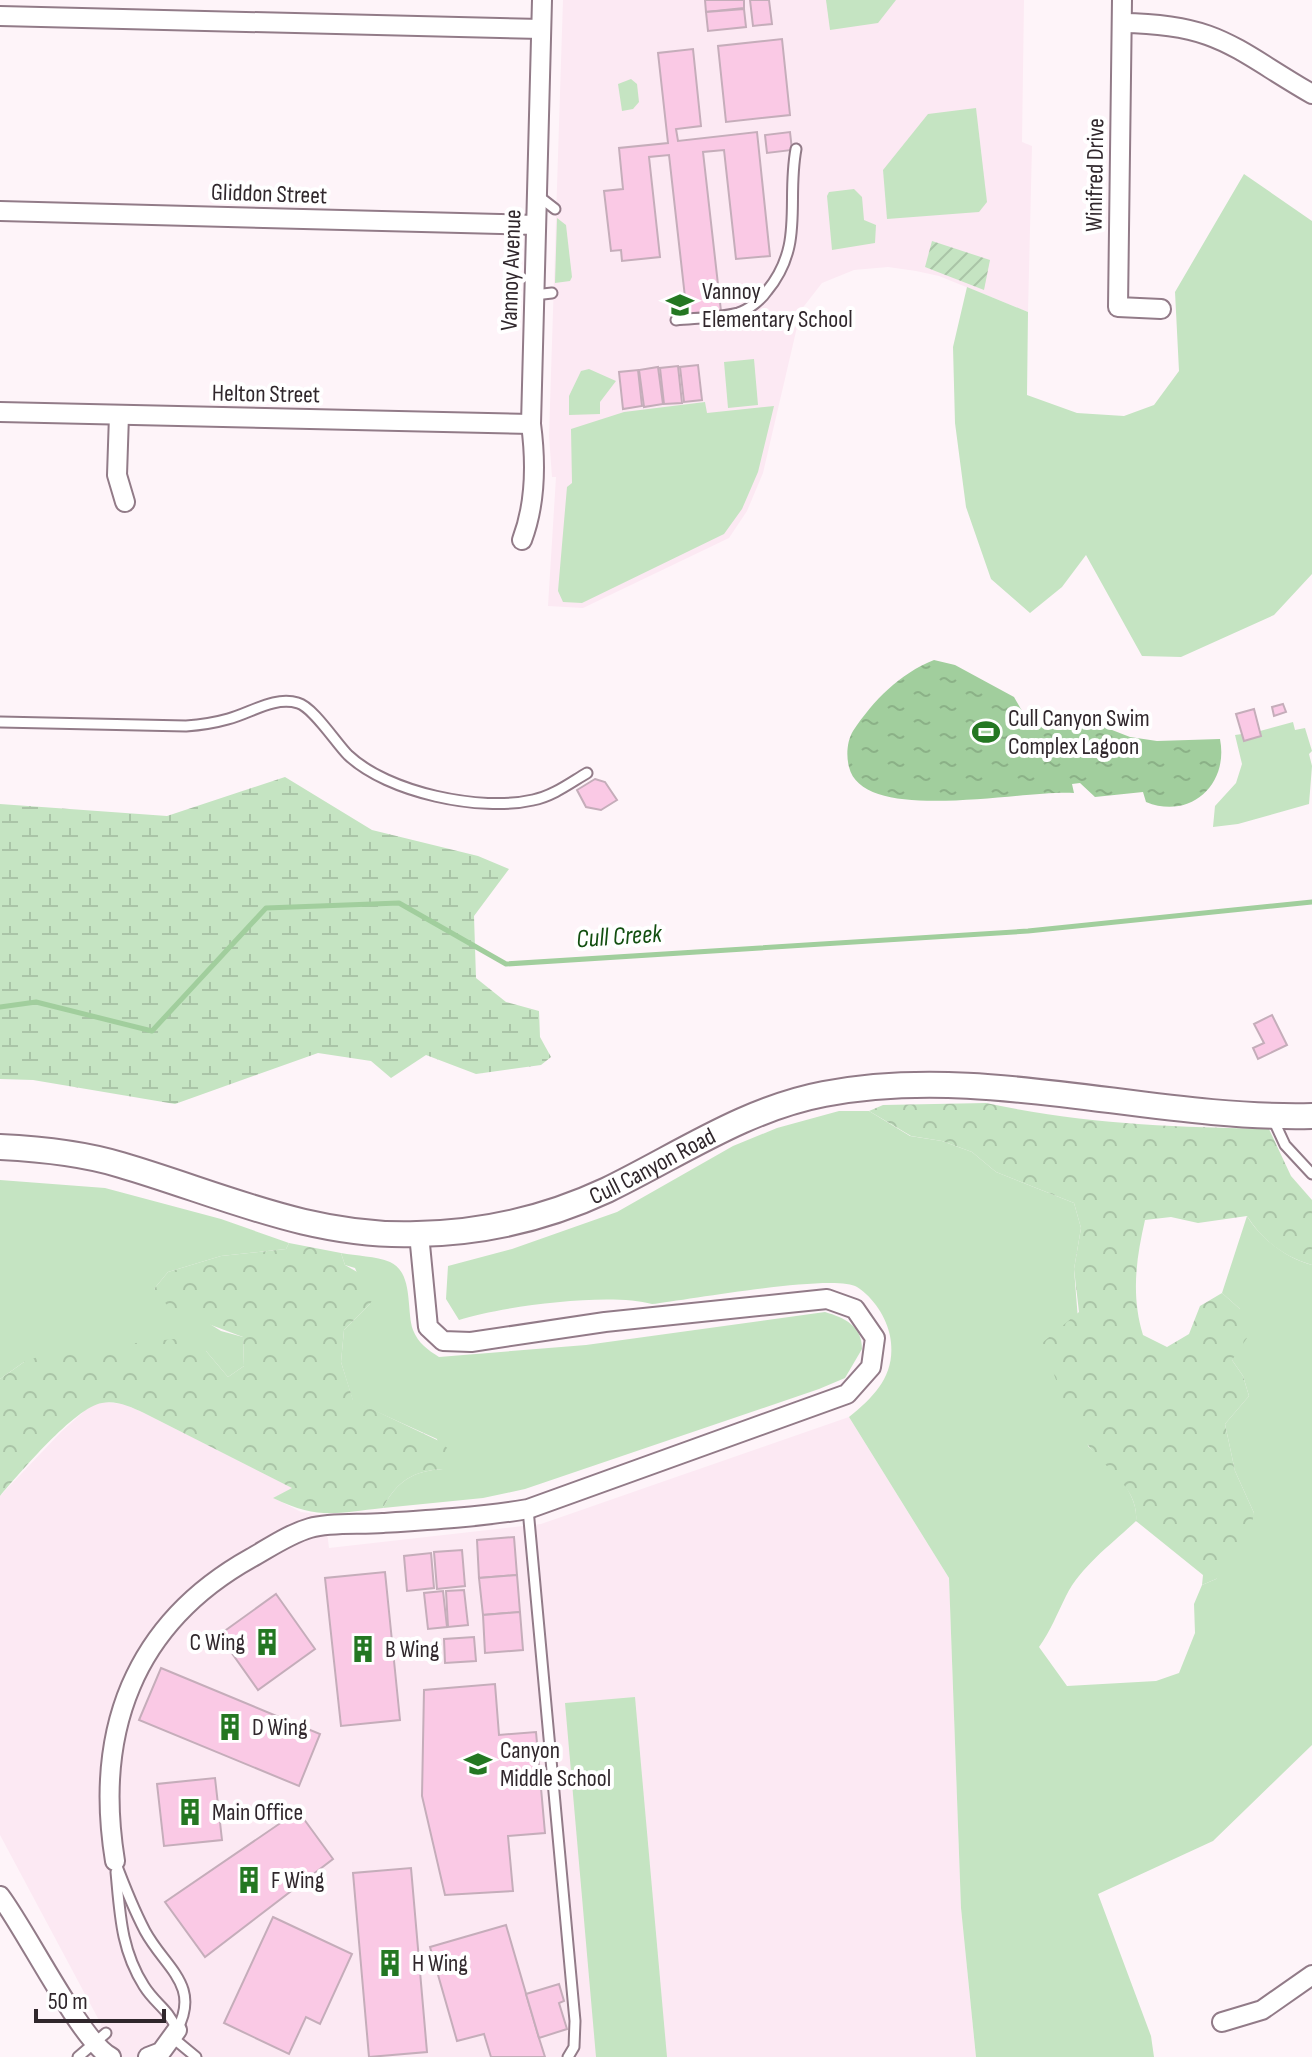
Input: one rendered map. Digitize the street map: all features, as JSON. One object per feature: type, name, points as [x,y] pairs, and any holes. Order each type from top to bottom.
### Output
[{"type":"street","name":"Vannoy Avenue","points":[[522,540],[531,517],[531,424],[543,294],[536,225],[542,0]]},
{"type":"street","name":"Winifred Drive","points":[[1122,0],[1118,307],[1161,309]]},
{"type":"street","points":[[0,16],[541,29]]},
{"type":"street","points":[[1122,23],[1187,27],[1217,36],[1312,94]]},
{"type":"street","name":"Gliddon Street","points":[[0,211],[536,225]]},
{"type":"street","name":"Helton Street","points":[[0,412],[531,424]]},
{"type":"street","points":[[119,415],[117,475],[125,502]]},
{"type":"street","name":"Cull Canyon Road","points":[[0,1147],[73,1154],[119,1164],[273,1216],[320,1227],[419,1234],[509,1225],[544,1215],[605,1191],[758,1113],[819,1095],[861,1087],[958,1086],[1272,1117],[1312,1116]]},
{"type":"street","points":[[115,1861],[107,1797],[119,1714],[157,1638],[193,1598],[225,1572],[311,1528],[486,1516],[528,1509],[847,1394],[871,1367],[875,1338],[855,1309],[827,1299],[605,1322],[471,1342],[443,1341],[428,1327],[419,1234]]},
{"type":"street","points":[[0,1896],[111,2057]]},
{"type":"street","points":[[1222,2022],[1262,2010],[1312,1975]]},
{"type":"street","points":[[148,2057],[161,2052],[175,2034]]},
{"type":"lane","points":[[676,320],[740,313],[762,297],[778,278],[789,255],[793,226],[791,174],[796,149]]},
{"type":"lane","points":[[537,195],[555,209]]},
{"type":"lane","points":[[0,722],[186,726],[230,719],[269,704],[287,702],[306,706],[351,758],[373,772],[426,793],[478,803],[511,804],[553,793],[587,773]]},
{"type":"lane","points":[[1272,1117],[1285,1145],[1312,1174]]},
{"type":"lane","points":[[528,1509],[575,2021],[574,2047],[568,2057]]},
{"type":"lane","points":[[115,1861],[122,1939],[128,1956],[150,1994],[168,2010],[175,2034],[196,2057]]},
{"type":"lane","points":[[115,1861],[148,1935],[181,1981],[186,2014],[175,2034]]},
{"type":"lane","points":[[78,2057],[100,2038]]},
{"type":"shaded area","name":"Vannoy Elementary School","points":[[563,0],[1024,0],[1022,142],[1032,146],[1028,312],[939,276],[888,267],[854,270],[822,283],[801,310],[763,473],[747,511],[729,538],[583,608],[548,606],[556,477],[552,477],[549,436]]},
{"type":"shaded area","name":"Canyon Middle School","points":[[104,1402],[124,1404],[144,1413],[293,1488],[274,1498],[301,1512],[325,1515],[329,1548],[541,1524],[849,1417],[949,1578],[961,1908],[976,2057],[88,2057],[101,2024],[0,1835],[0,1496],[61,1432],[90,1406]]},
{"type":"green space","points":[[826,0],[896,0],[878,23],[830,30]]},
{"type":"green space","points":[[631,79],[637,84],[639,102],[633,109],[622,111],[618,84]]},
{"type":"green space","points":[[976,108],[987,202],[979,212],[887,219],[883,170],[928,114]]},
{"type":"green space","points":[[1244,174],[1312,221],[1312,574],[1274,615],[1181,657],[1142,656],[1086,555],[1062,587],[1030,613],[991,579],[966,507],[955,423],[953,347],[967,287],[1028,312],[1027,395],[1077,413],[1124,416],[1154,405],[1179,371],[1175,292]]},
{"type":"green space","points":[[854,189],[862,197],[864,220],[876,225],[875,243],[832,250],[827,196],[829,192]]},
{"type":"green space","points":[[557,218],[566,225],[572,277],[570,281],[555,283]]},
{"type":"green space","points":[[932,241],[990,260],[984,290],[925,267]]},
{"type":"green space","points":[[754,359],[758,405],[728,408],[724,362]]},
{"type":"green space","points":[[589,369],[616,381],[600,402],[600,414],[569,415],[569,396],[581,371]]},
{"type":"green space","points":[[705,402],[707,413],[774,406],[758,472],[742,509],[724,534],[582,603],[563,602],[558,591],[567,487],[572,483],[571,429],[624,412]]},
{"type":"green space","points":[[1293,722],[1295,730],[1305,728],[1312,751],[1309,754],[1312,766],[1309,804],[1238,824],[1213,827],[1215,806],[1236,783],[1242,764],[1235,735],[1242,734],[1244,740],[1261,736],[1260,731]]},
{"type":"green space","points":[[285,777],[372,830],[478,856],[509,869],[474,916],[476,978],[506,1002],[539,1011],[540,1037],[551,1057],[541,1065],[476,1074],[426,1055],[391,1078],[371,1061],[318,1053],[175,1104],[33,1080],[0,1079],[0,804],[167,816]]},
{"type":"green space","points":[[986,1103],[1057,1116],[1127,1123],[1269,1129],[1291,1176],[1312,1200],[1312,1265],[1275,1246],[1247,1216],[1198,1223],[1171,1217],[1145,1220],[1136,1278],[1137,1306],[1143,1335],[1167,1347],[1189,1334],[1200,1306],[1222,1293],[1240,1309],[1247,1338],[1232,1360],[1243,1376],[1249,1396],[1225,1424],[1235,1471],[1254,1513],[1248,1542],[1216,1579],[1202,1585],[1203,1575],[1136,1521],[1127,1488],[1088,1445],[1062,1396],[1042,1343],[1079,1312],[1074,1269],[1081,1228],[1074,1203],[996,1172],[972,1152],[942,1141],[911,1136],[869,1111],[883,1105]]},
{"type":"green space","points":[[839,1111],[869,1111],[910,1136],[942,1141],[972,1152],[996,1172],[1074,1203],[1081,1228],[1074,1269],[1088,1446],[1127,1489],[1133,1499],[1136,1521],[1072,1585],[1039,1647],[1067,1686],[1156,1681],[1179,1673],[1195,1633],[1194,1604],[1202,1585],[1216,1579],[1254,1513],[1235,1471],[1225,1424],[1249,1396],[1243,1376],[1232,1360],[1240,1309],[1222,1293],[1247,1216],[1275,1246],[1312,1265],[1312,1745],[1213,1841],[1098,1894],[1151,2036],[1154,2057],[976,2057],[961,1908],[949,1578],[849,1417],[876,1391],[890,1361],[888,1329],[874,1302],[857,1287],[820,1283],[652,1304],[610,1299],[556,1302],[459,1320],[446,1299],[448,1266],[512,1249],[617,1212],[733,1146],[777,1128]]},
{"type":"green space","points":[[0,1180],[105,1188],[221,1219],[289,1243],[286,1249],[221,1256],[168,1272],[154,1289],[221,1331],[243,1337],[244,1366],[228,1377],[206,1351],[24,1362],[0,1379]]},
{"type":"green space","points":[[289,1243],[341,1253],[345,1265],[380,1285],[370,1304],[344,1330],[341,1362],[353,1400],[437,1440],[454,1453],[443,1469],[423,1472],[407,1479],[394,1490],[383,1508],[339,1513],[303,1510],[273,1498],[292,1488],[144,1413],[107,1402],[91,1407],[63,1428],[0,1496],[0,1379],[24,1362],[51,1352],[174,1339],[206,1351],[228,1377],[244,1366],[243,1337],[171,1310],[154,1289],[168,1272],[221,1256],[286,1249]]},
{"type":"green space","points":[[341,1253],[379,1258],[398,1267],[406,1283],[415,1335],[439,1357],[586,1345],[825,1312],[856,1329],[862,1349],[845,1378],[819,1389],[525,1489],[483,1498],[383,1508],[394,1490],[407,1479],[423,1472],[443,1469],[437,1439],[353,1401],[341,1362],[344,1330],[370,1304],[355,1268],[345,1265]]},
{"type":"green space","points":[[635,1697],[667,2057],[596,2057],[565,1703]]},
{"type":"water","name":"Cull Canyon Swim Complex Lagoon","points":[[934,660],[955,665],[1014,697],[1029,723],[1042,726],[1066,712],[1130,737],[1157,741],[1220,739],[1218,771],[1203,794],[1177,806],[1146,802],[1143,792],[1095,797],[1080,783],[1072,784],[1074,793],[948,801],[883,795],[861,785],[848,763],[848,744],[853,731],[888,689]]},
{"type":"building","points":[[705,0],[744,0],[744,8],[706,12]]},
{"type":"building","points":[[750,0],[769,0],[772,24],[753,26]]},
{"type":"building","points":[[744,9],[746,27],[708,31],[706,12]]},
{"type":"building","points":[[782,39],[790,115],[726,122],[718,46]]},
{"type":"building","points":[[693,49],[701,126],[676,129],[678,141],[757,132],[770,256],[736,259],[724,150],[703,152],[721,311],[687,315],[669,155],[649,157],[660,257],[622,261],[621,250],[611,251],[604,191],[623,189],[619,148],[668,143],[658,53]]},
{"type":"building","points":[[790,132],[792,150],[767,153],[765,135]]},
{"type":"building","points":[[698,365],[702,400],[684,402],[680,367]]},
{"type":"building","points":[[678,366],[682,403],[664,404],[660,368]]},
{"type":"building","points":[[658,367],[663,404],[644,407],[639,370]]},
{"type":"building","points":[[638,370],[642,406],[623,409],[619,372]]},
{"type":"building","points":[[1283,704],[1286,712],[1274,716],[1272,707]]},
{"type":"building","points":[[1254,709],[1261,736],[1244,741],[1236,714]]},
{"type":"building","points":[[595,779],[605,782],[617,800],[601,810],[586,807],[577,790]]},
{"type":"building","points":[[1272,1015],[1287,1045],[1258,1059],[1253,1048],[1264,1043],[1254,1024]]},
{"type":"building","points":[[514,1537],[517,1575],[479,1578],[477,1540]]},
{"type":"building","points":[[462,1550],[465,1586],[437,1589],[434,1552]]},
{"type":"building","points":[[431,1553],[434,1588],[407,1591],[404,1556]]},
{"type":"building","name":"B Wing","points":[[385,1572],[400,1720],[341,1726],[325,1578]]},
{"type":"building","points":[[517,1575],[520,1612],[483,1615],[479,1578]]},
{"type":"building","points":[[464,1590],[468,1625],[448,1627],[446,1591]]},
{"type":"building","points":[[443,1591],[447,1627],[428,1629],[424,1593]]},
{"type":"building","name":"C Wing","points":[[276,1594],[315,1649],[258,1690],[219,1635]]},
{"type":"building","points":[[520,1612],[523,1650],[485,1653],[483,1615]]},
{"type":"building","points":[[474,1637],[476,1661],[445,1663],[444,1639]]},
{"type":"building","name":"D Wing","points":[[161,1668],[320,1734],[299,1786],[139,1720]]},
{"type":"building","points":[[495,1684],[499,1735],[536,1732],[545,1833],[508,1836],[513,1891],[445,1895],[422,1796],[424,1690]]},
{"type":"building","name":"Main Office","points":[[215,1778],[222,1840],[164,1846],[157,1784]]},
{"type":"building","name":"F Wing","points":[[298,1811],[333,1859],[205,1957],[165,1902]]},
{"type":"building","name":"H Wing","points":[[411,1868],[427,2052],[369,2057],[353,1873]]},
{"type":"building","points":[[273,1917],[352,1954],[320,2024],[306,2017],[289,2054],[224,2023]]},
{"type":"building","points":[[506,1925],[545,2057],[491,2057],[484,2034],[457,2041],[430,1947]]},
{"type":"building","points":[[559,1984],[564,2001],[559,2003],[567,2029],[539,2038],[526,1994]]},
{"type":"waterway","name":"Cull Creek","points":[[0,1007],[36,1002],[152,1031],[266,908],[399,903],[506,964],[1028,931],[1312,902]]},
{"type":"place","name":"Vannoy Elementary School","points":[[680,305]]},
{"type":"place","name":"Cull Canyon Swim Complex Lagoon","points":[[986,732]]},
{"type":"place","name":"C Wing","points":[[267,1642]]},
{"type":"place","name":"B Wing","points":[[363,1649]]},
{"type":"place","name":"D Wing","points":[[230,1727]]},
{"type":"place","name":"Canyon Middle School","points":[[478,1764]]},
{"type":"place","name":"Main Office","points":[[190,1812]]},
{"type":"place","name":"F Wing","points":[[249,1880]]},
{"type":"place","name":"H Wing","points":[[390,1963]]}]
